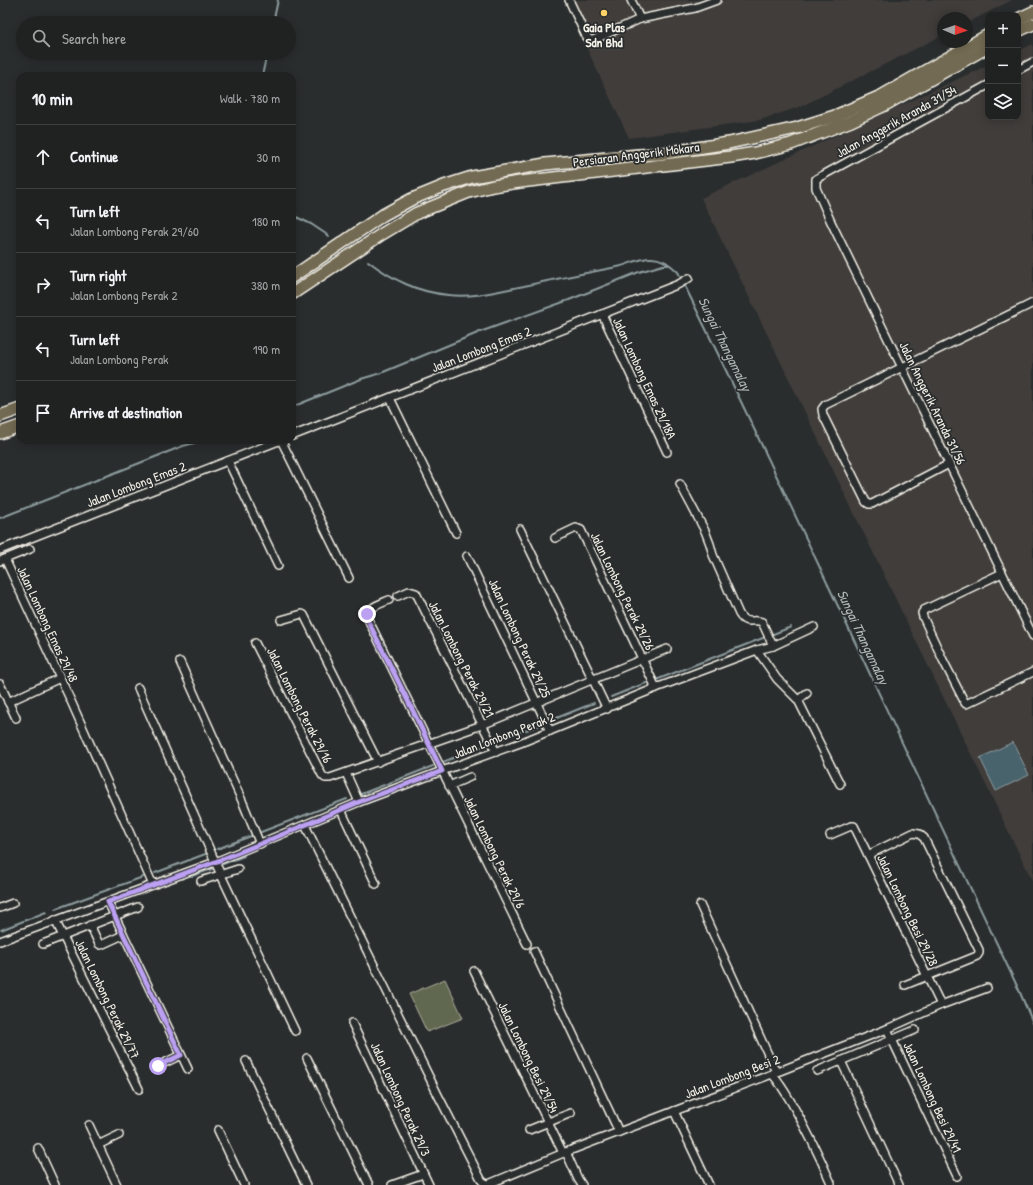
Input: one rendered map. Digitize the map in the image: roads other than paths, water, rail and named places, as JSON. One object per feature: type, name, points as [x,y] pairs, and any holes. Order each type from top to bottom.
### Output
[{"type":"main road","points":[[1021,18],[1033,12]]},
{"type":"main road","points":[[1021,30],[1033,24]]},
{"type":"main road","name":"Persiaran Anggerik Mokara","points":[[296,274],[383,215],[412,199],[444,186],[472,177],[545,164],[658,154],[742,140],[797,128],[835,116],[881,96],[985,37]]},
{"type":"main road","name":"Persiaran Anggerik Mokara","points":[[296,291],[382,234],[417,213],[469,192],[493,186],[520,182],[737,156],[792,144],[851,121],[885,105],[986,48]]},
{"type":"main road","points":[[0,416],[16,410]]},
{"type":"main road","points":[[0,433],[16,427]]},
{"type":"street","points":[[569,0],[586,36],[591,41],[640,19],[695,8],[717,0]]},
{"type":"street","points":[[630,0],[640,19]]},
{"type":"street","points":[[1021,68],[1033,62]]},
{"type":"street","name":"Jalan Anggerik Aranda 31/54","points":[[816,179],[985,87]]},
{"type":"street","name":"Jalan Anggerik Aranda 31/56","points":[[816,179],[816,188],[1033,636]]},
{"type":"street","name":"Jalan Lombong Emas 2","points":[[296,434],[679,284],[689,278]]},
{"type":"street","points":[[949,464],[872,504],[869,504],[866,502],[826,422],[822,409],[825,405],[1033,303]]},
{"type":"street","name":"Jalan Lombong Emas 29/18A","points":[[602,314],[667,452]]},
{"type":"street","points":[[390,398],[456,534]]},
{"type":"street","name":"Jalan Lombong Emas 2","points":[[0,550],[271,444]]},
{"type":"street","points":[[283,444],[349,578]]},
{"type":"street","points":[[228,461],[278,566]]},
{"type":"street","points":[[680,484],[705,531],[713,555],[741,618],[750,622],[758,620],[762,622],[772,643]]},
{"type":"street","name":"Jalan Lombong Perak 29/26","points":[[556,538],[576,528],[581,530],[656,688]]},
{"type":"street","points":[[520,529],[607,709]]},
{"type":"street","points":[[2,560],[30,549]]},
{"type":"street","name":"Jalan Lombong Perak 29/25","points":[[467,556],[550,730]]},
{"type":"street","name":"Jalan Lombong Emas 29/48","points":[[2,560],[70,699],[153,885]]},
{"type":"street","points":[[1002,573],[924,610],[922,613],[923,617],[966,704],[1033,672]]},
{"type":"street","name":"Jalan Lombong Perak 29/21","points":[[398,596],[409,591],[416,593],[496,752]]},
{"type":"street","name":"Jalan Lombong Perak 29/6","points":[[389,600],[370,609],[366,617],[527,944]]},
{"type":"street","points":[[281,620],[302,614],[304,615],[378,762]]},
{"type":"street","name":"Jalan Lombong Perak 2","points":[[0,940],[215,862],[359,802],[496,752],[814,627]]},
{"type":"street","name":"Jalan Lombong Perak 29/16","points":[[255,643],[322,776],[325,778],[330,778],[346,773]]},
{"type":"street","points":[[359,802],[346,773],[482,725],[667,649]]},
{"type":"street","points":[[756,650],[777,679],[798,700],[840,784]]},
{"type":"street","points":[[180,662],[244,803],[260,844]]},
{"type":"street","points":[[8,702],[60,678]]},
{"type":"street","points":[[0,684],[16,718]]},
{"type":"street","points":[[138,688],[220,875],[295,1030]]},
{"type":"street","points":[[798,700],[807,693]]},
{"type":"street","points":[[449,786],[470,777]]},
{"type":"street","points":[[341,810],[376,884]]},
{"type":"street","points":[[305,825],[441,1102],[482,1181],[487,1185]]},
{"type":"street","name":"Jalan Lombong Besi 29/28","points":[[830,835],[854,826],[941,1005]]},
{"type":"street","points":[[868,855],[914,833],[919,834],[924,838],[979,950],[979,953],[976,956],[905,985]]},
{"type":"street","points":[[201,881],[238,869]]},
{"type":"street","points":[[108,902],[188,1069]]},
{"type":"street","points":[[0,908],[13,903]]},
{"type":"street","points":[[700,905],[774,1073],[814,1144],[831,1183]]},
{"type":"street","points":[[44,944],[138,907]]},
{"type":"street","name":"Jalan Lombong Perak 29/77","points":[[56,920],[139,1089]]},
{"type":"street","points":[[90,925],[98,943],[101,945],[123,935]]},
{"type":"street","points":[[534,952],[619,1132]]},
{"type":"street","name":"Jalan Lombong Besi 29/54","points":[[474,970],[548,1122],[582,1185]]},
{"type":"street","name":"Jalan Lombong Besi 2","points":[[487,1185],[565,1153],[888,1029],[941,1005],[987,988]]},
{"type":"street","name":"Jalan Lombong Perak 29/3","points":[[352,1023],[429,1185]]},
{"type":"street","name":"Jalan Lombong Besi 29/41","points":[[888,1029],[957,1176]]},
{"type":"street","points":[[817,1071],[915,1030]]},
{"type":"street","points":[[158,1066],[181,1055]]},
{"type":"street","points":[[307,1058],[369,1185]]},
{"type":"street","points":[[246,1061],[306,1185]]},
{"type":"street","points":[[841,1061],[899,1185]]},
{"type":"street","points":[[674,1111],[709,1185]]},
{"type":"street","points":[[528,1130],[570,1113]]},
{"type":"street","points":[[89,1125],[117,1185]]},
{"type":"street","points":[[218,1130],[244,1185]]},
{"type":"street","points":[[98,1145],[119,1135]]},
{"type":"street","points":[[38,1148],[55,1185]]},
{"type":"street","points":[[392,1185],[424,1174]]},
{"type":"water","points":[[1013,742],[1029,775],[996,791],[980,758]]},
{"type":"waterway","points":[[275,16],[278,0]]},
{"type":"waterway","points":[[263,72],[265,60]]},
{"type":"waterway","points":[[296,217],[311,224],[329,236]]},
{"type":"waterway","name":"Sungai Thangamalay","points":[[368,261],[387,274],[416,288],[458,296],[496,292],[626,265],[648,258],[656,258],[663,261],[678,272],[807,540],[1018,988],[1033,1023]]},
{"type":"waterway","points":[[296,405],[361,379],[381,373],[480,332],[569,300],[639,272],[668,265]]},
{"type":"waterway","points":[[0,518],[190,444]]},
{"type":"waterway","points":[[656,680],[791,627]]},
{"type":"waterway","points":[[611,697],[646,683]]},
{"type":"waterway","points":[[549,721],[594,703]]},
{"type":"waterway","points":[[496,741],[540,725]]},
{"type":"waterway","points":[[443,762],[486,745]]},
{"type":"waterway","points":[[361,794],[433,766]]},
{"type":"waterway","points":[[261,832],[347,799]]},
{"type":"waterway","points":[[217,849],[251,836]]},
{"type":"waterway","points":[[155,873],[208,853]]},
{"type":"waterway","points":[[223,864],[244,856]]},
{"type":"waterway","points":[[192,876],[212,869]]},
{"type":"waterway","points":[[55,909],[143,877]]},
{"type":"waterway","points":[[1,930],[46,912]]},
{"type":"place","name":"Gaia Plas Sdn Bhd","points":[[604,13]]}]
